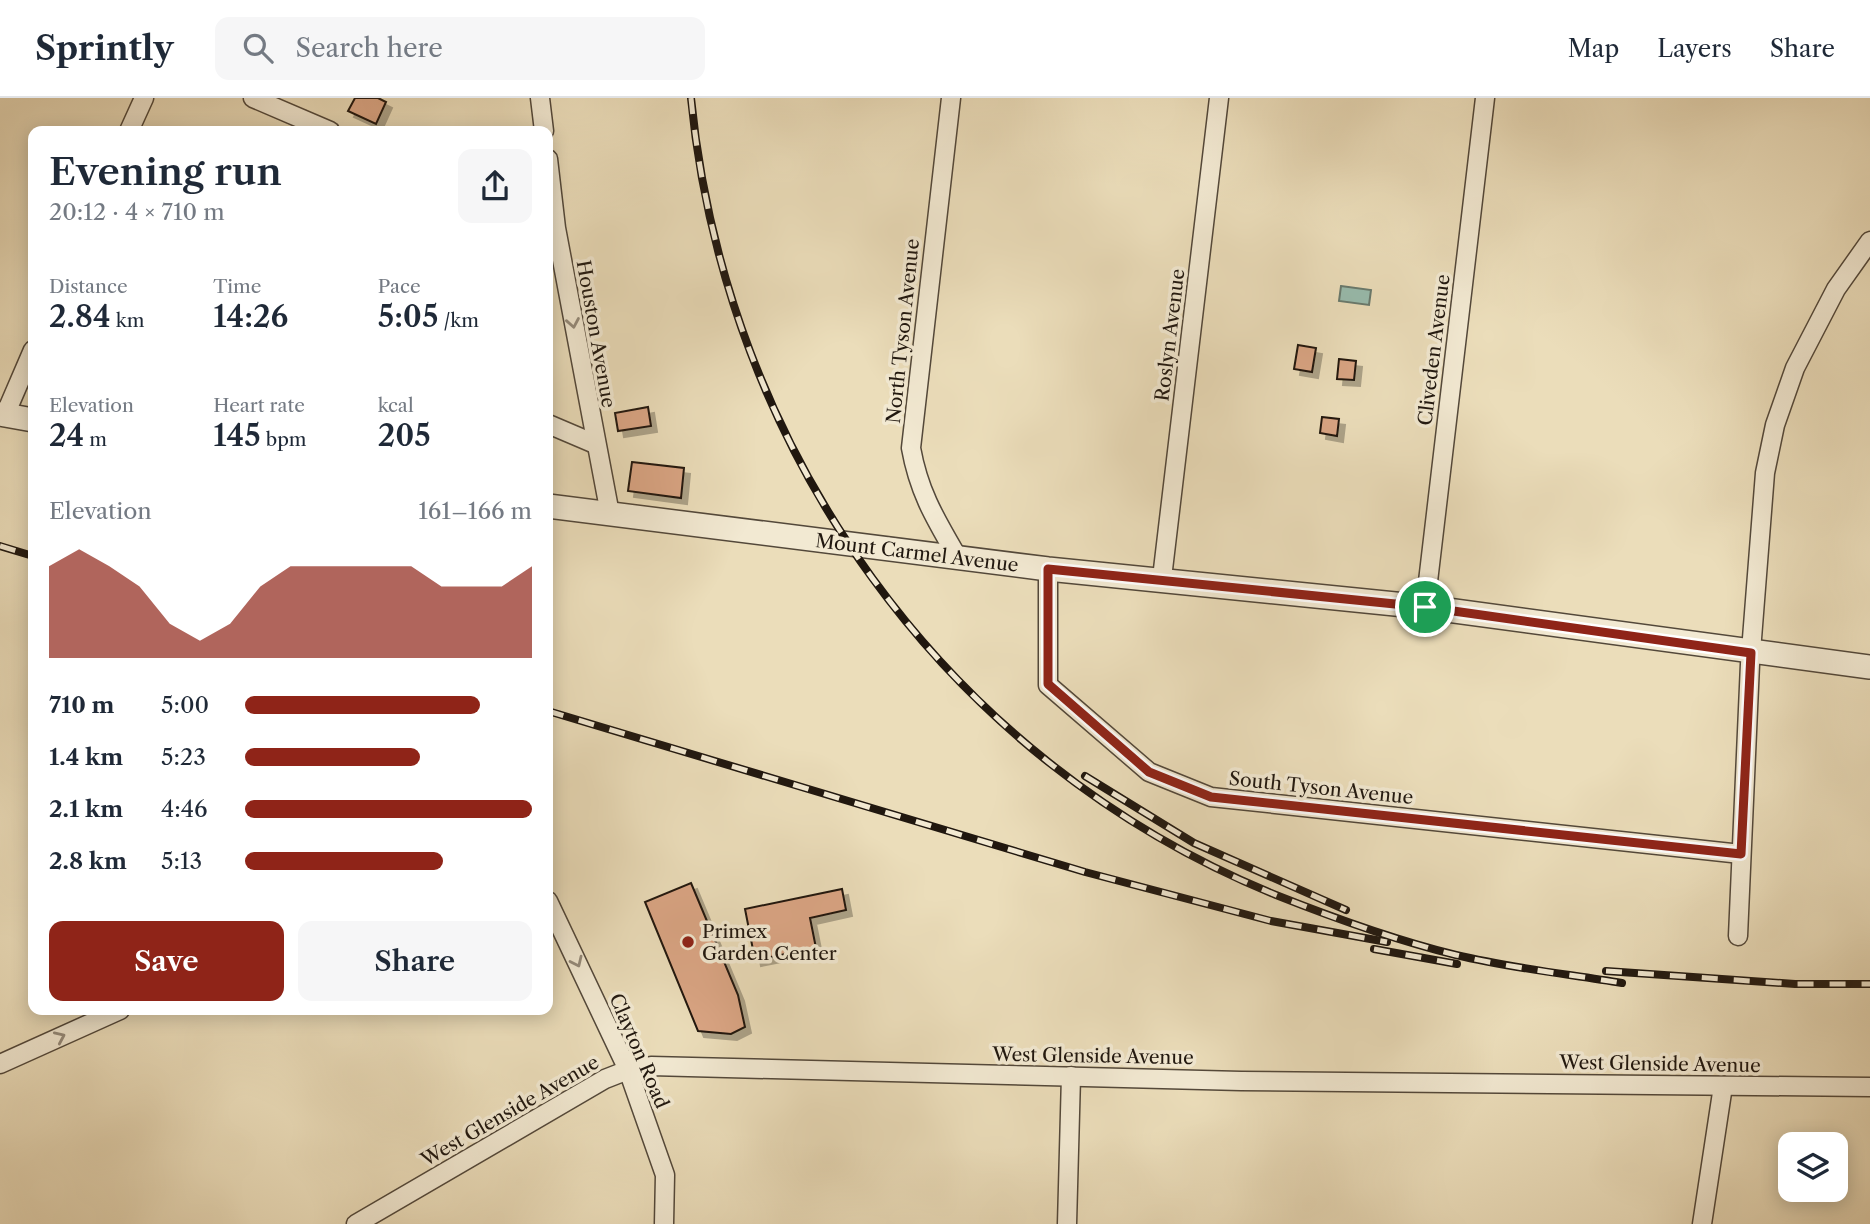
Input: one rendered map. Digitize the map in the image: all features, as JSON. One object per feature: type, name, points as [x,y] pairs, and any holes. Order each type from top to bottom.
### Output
[{"type":"street","points":[[131,126],[144,98]]},
{"type":"street","points":[[253,98],[318,126]]},
{"type":"street","points":[[540,98],[543,126]]},
{"type":"street","name":"North Tyson Avenue","points":[[951,98],[911,448],[926,505],[958,558]]},
{"type":"street","name":"Roslyn Avenue","points":[[1162,578],[1219,98]]},
{"type":"street","name":"Cliveden Avenue","points":[[1425,607],[1485,98]]},
{"type":"street","name":"Houston Avenue","points":[[553,231],[610,514]]},
{"type":"street","points":[[1738,936],[1760,503],[1775,425],[1795,368],[1845,274],[1870,241]]},
{"type":"street","points":[[28,361],[2,415],[28,419]]},
{"type":"street","points":[[553,426],[595,444]]},
{"type":"street","name":"Mount Carmel Avenue","points":[[553,507],[1048,569],[1162,578],[1425,607],[1870,667]]},
{"type":"street","name":"South Tyson Avenue","points":[[1048,569],[1048,684],[1149,772],[1161,777],[1211,797],[1741,854]]},
{"type":"street","name":"Clayton Road","points":[[553,912],[628,1070],[665,1175],[664,1224]]},
{"type":"street","points":[[0,1064],[109,1015]]},
{"type":"street","name":"West Glenside Avenue","points":[[356,1224],[605,1079],[628,1070],[650,1066],[1071,1076],[1870,1087]]},
{"type":"street","points":[[1068,1224],[1071,1076]]},
{"type":"street","points":[[1702,1224],[1723,1086]]},
{"type":"shaded area","points":[[1341,286],[1371,290],[1369,305],[1339,301]]},
{"type":"building","points":[[355,98],[378,98],[386,102],[376,124],[348,111]]},
{"type":"building","points":[[1298,345],[1316,348],[1312,372],[1294,369]]},
{"type":"building","points":[[1339,359],[1356,361],[1354,380],[1337,379]]},
{"type":"building","points":[[648,407],[651,426],[618,431],[615,413]]},
{"type":"building","points":[[1322,417],[1339,419],[1337,436],[1320,433]]},
{"type":"building","points":[[632,462],[684,468],[681,498],[628,491]]},
{"type":"building","name":"Primex Garden Center","points":[[691,883],[738,995],[745,1027],[731,1034],[698,1031],[645,902]]},
{"type":"building","points":[[842,889],[846,910],[810,918],[816,948],[755,960],[745,909]]},
{"type":"railway","points":[[691,98],[712,228],[750,352],[804,470],[872,578],[955,677],[1050,763],[1158,837],[1276,895],[1365,928],[1456,955],[1622,983]]},
{"type":"railway","points":[[0,546],[28,554]]},
{"type":"railway","points":[[553,712],[1085,872],[1271,921],[1387,942]]},
{"type":"railway","points":[[1085,776],[1194,843],[1346,910]]},
{"type":"railway","points":[[1374,949],[1457,964]]},
{"type":"railway","points":[[1606,971],[1795,984],[1870,984]]},
{"type":"place","name":"Primex Garden Center","points":[[688,942]]},
{"type":"route","points":[[1048,569],[1162,578],[1425,607],[1751,653],[1741,854],[1211,797],[1149,772],[1048,684],[1048,569]]}]
